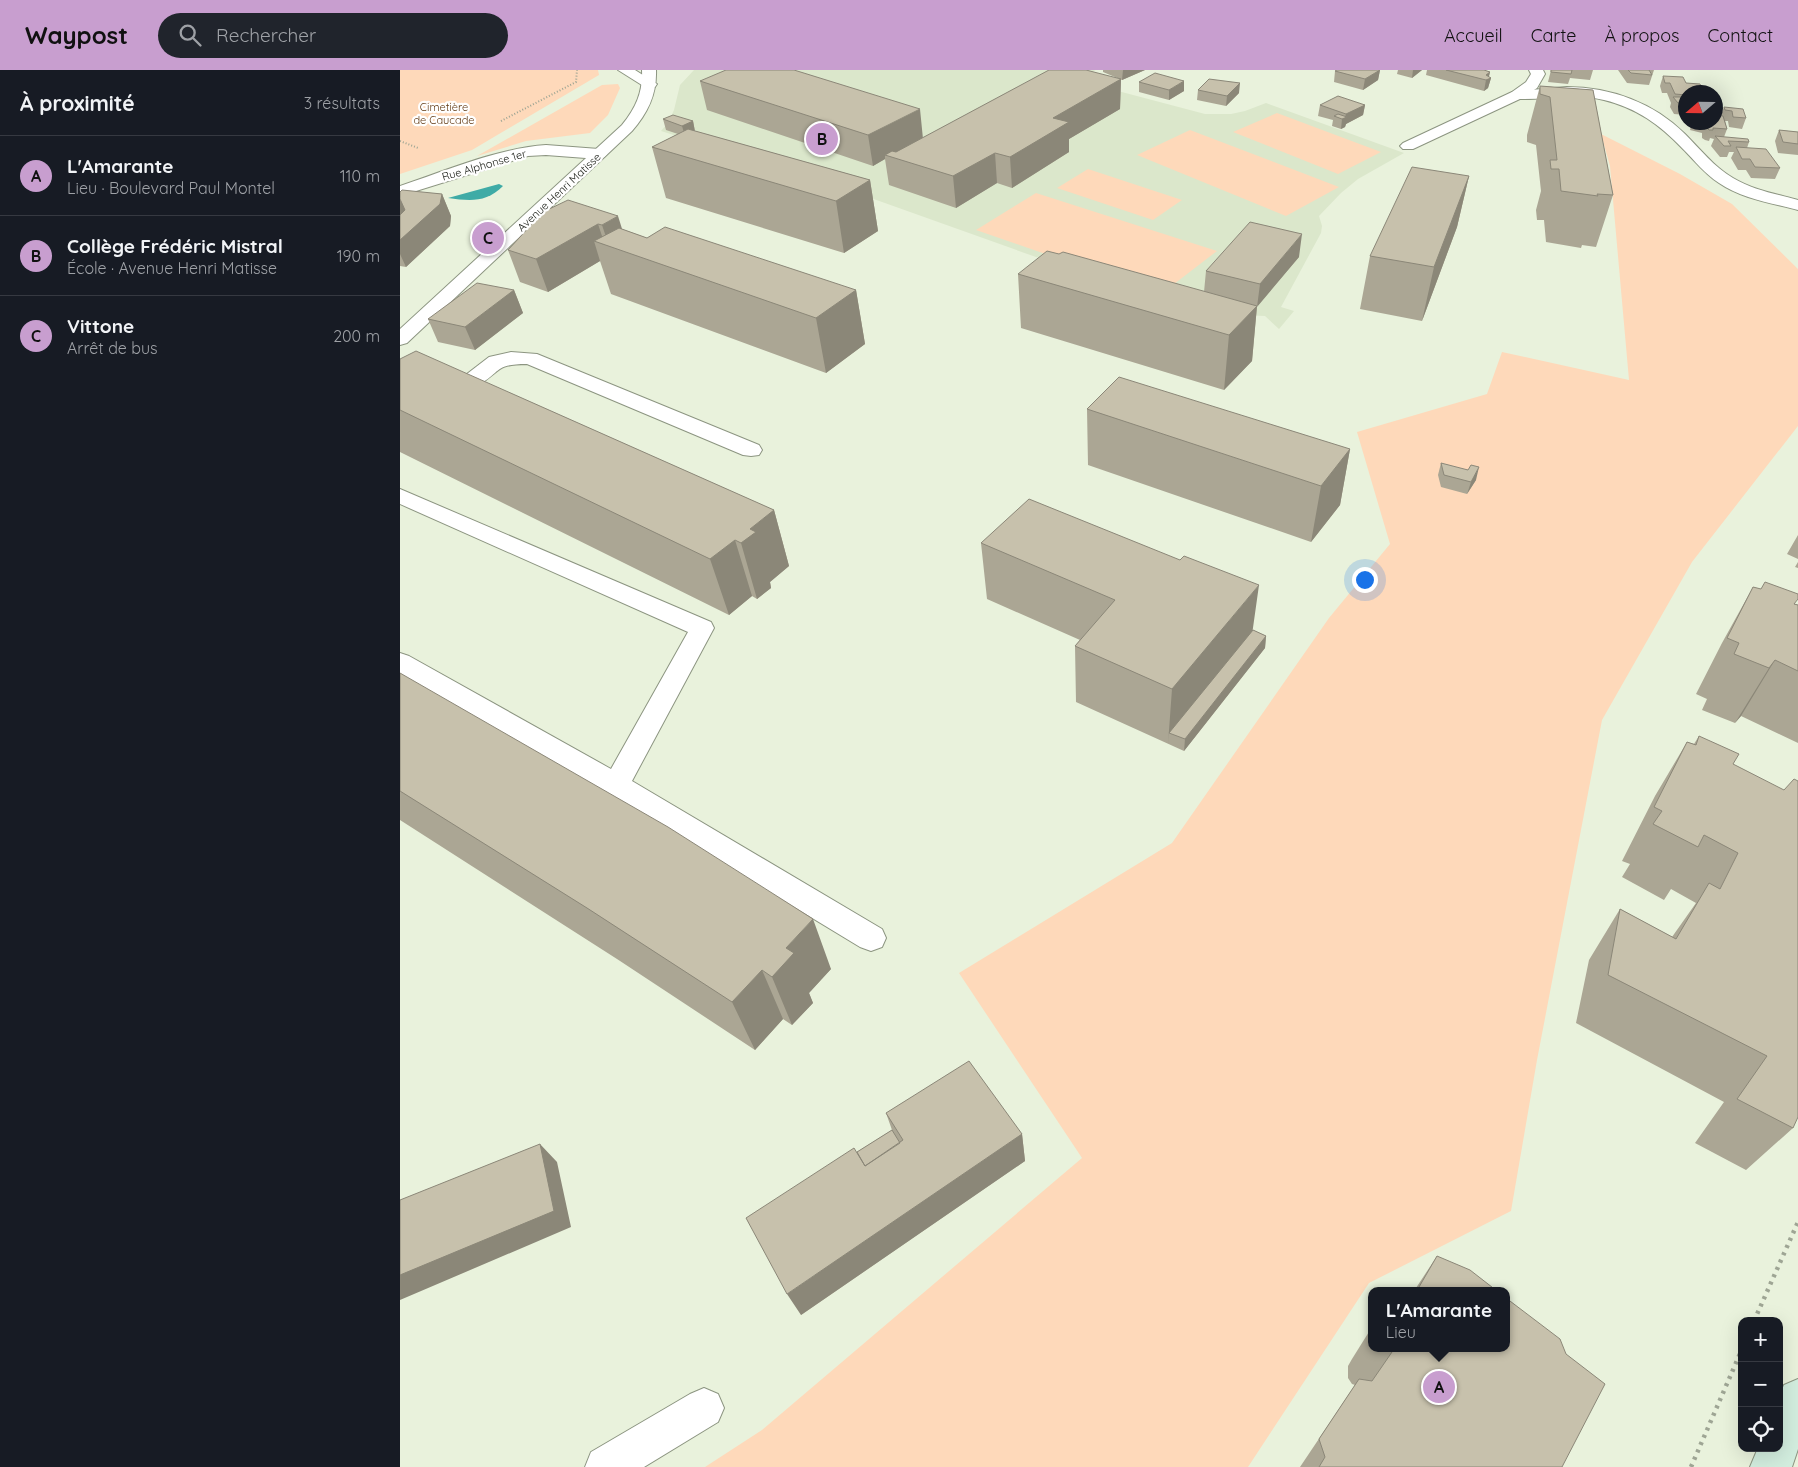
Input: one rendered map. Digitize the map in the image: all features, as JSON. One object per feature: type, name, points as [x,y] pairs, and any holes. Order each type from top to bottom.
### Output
[{"type":"main road","points":[[1778,1457],[1798,1399]]},
{"type":"street","points":[[625,70],[649,77]]},
{"type":"street","points":[[1408,146],[1517,95],[1532,84],[1538,74],[1536,70]]},
{"type":"street","name":"Avenue Henri Matisse","points":[[400,339],[599,154],[637,116],[649,77]]},
{"type":"street","points":[[1517,95],[1535,96],[1572,91],[1601,95],[1637,106],[1663,120],[1718,175],[1743,190],[1798,205]]},
{"type":"street","name":"Rue Alphonse 1er","points":[[400,191],[528,151],[571,151],[599,154]]},
{"type":"street","points":[[400,379],[448,385],[469,382],[496,361],[511,358],[530,358],[751,450]]},
{"type":"street","points":[[400,496],[702,628],[616,785]]},
{"type":"street","points":[[400,662],[616,785],[872,938]]},
{"type":"street","points":[[606,1467],[704,1408]]},
{"type":"path","points":[[497,123],[576,82],[577,70]]},
{"type":"path","points":[[400,141],[422,150]]},
{"type":"path","points":[[1756,1317],[1798,1222]]},
{"type":"path","points":[[1690,1467],[1738,1358]]},
{"type":"shaded area","points":[[694,70],[1096,70],[1078,77],[1099,86],[1205,114],[1231,114],[1266,103],[1404,153],[1358,179],[1341,193],[1319,216],[1322,226],[1321,233],[1281,307],[1294,311],[1279,329],[1265,316],[1220,314],[1117,286],[854,192],[661,131],[668,123],[674,110],[680,85]]},
{"type":"green space","name":"Cimetière de Caucade","points":[[400,70],[598,70],[599,75],[472,150],[400,174]]},
{"type":"green space","points":[[618,84],[620,88],[608,115],[590,133],[526,141],[477,156],[602,85]]},
{"type":"green space","points":[[1277,113],[1381,152],[1338,174],[1233,132]]},
{"type":"green space","points":[[1190,130],[1339,187],[1286,216],[1137,155]]},
{"type":"green space","points":[[1601,134],[1680,174],[1732,204],[1798,269],[1798,426],[1692,562],[1602,720],[1537,1060],[1511,1211],[1369,1283],[1248,1467],[705,1467],[762,1430],[1082,1158],[959,973],[1172,843],[1329,618],[1390,544],[1357,432],[1487,394],[1502,352],[1629,380],[1610,166]]},
{"type":"green space","points":[[1088,169],[1182,200],[1153,220],[1057,188]]},
{"type":"green space","points":[[1036,193],[1217,251],[1161,294],[976,230]]},
{"type":"water","points":[[499,184],[503,186],[497,192],[477,200],[448,198]]},
{"type":"building","points":[[726,70],[794,70],[920,109],[868,135],[700,81]]},
{"type":"building","points":[[1049,70],[1086,70],[1121,79],[1053,118],[1069,122],[1010,157],[995,153],[953,176],[885,155],[892,151],[896,152]]},
{"type":"building","points":[[1380,70],[1365,79],[1335,71]]},
{"type":"building","points":[[1446,70],[1484,70],[1490,72],[1486,75],[1491,78],[1486,80]]},
{"type":"building","points":[[1551,70],[1572,70],[1571,74],[1551,72]]},
{"type":"building","points":[[1628,70],[1649,70],[1652,75],[1631,73]]},
{"type":"building","points":[[1155,73],[1184,81],[1169,90],[1139,82]]},
{"type":"building","points":[[1663,76],[1683,77],[1686,83],[1700,85],[1678,85],[1678,94],[1675,94],[1670,83],[1665,83]]},
{"type":"building","points":[[1209,79],[1240,83],[1227,96],[1198,90]]},
{"type":"building","points":[[1540,86],[1593,90],[1613,195],[1597,194],[1598,196],[1561,191],[1559,169],[1551,169],[1550,160],[1557,160],[1550,97],[1540,94]]},
{"type":"building","points":[[1338,96],[1365,105],[1346,114],[1320,105]]},
{"type":"building","points":[[1724,107],[1743,109],[1746,118],[1733,117],[1732,111],[1725,110]]},
{"type":"building","points":[[1338,114],[1347,117],[1342,119],[1334,116]]},
{"type":"building","points":[[673,115],[693,121],[682,126],[663,119]]},
{"type":"building","points":[[1723,116],[1727,129],[1723,129]]},
{"type":"building","points":[[688,129],[870,180],[836,201],[652,147]]},
{"type":"building","points":[[1779,130],[1798,132],[1798,144],[1783,142]]},
{"type":"building","points":[[1715,136],[1748,139],[1749,142],[1728,141],[1731,146],[1724,146]]},
{"type":"building","points":[[1736,147],[1766,149],[1780,168],[1755,167],[1750,159],[1742,159]]},
{"type":"building","points":[[1412,167],[1469,176],[1434,267],[1370,256]]},
{"type":"building","points":[[402,190],[442,194],[440,204],[400,240],[400,215],[405,210],[400,199],[400,192]]},
{"type":"building","points":[[568,200],[618,216],[602,225],[598,224],[536,259],[508,250],[543,212]]},
{"type":"building","points":[[1250,222],[1302,234],[1260,284],[1206,271]]},
{"type":"building","points":[[665,227],[856,290],[816,318],[594,241],[619,228],[647,238]]},
{"type":"building","points":[[1047,251],[1059,254],[1063,252],[1257,306],[1229,335],[1018,274]]},
{"type":"building","points":[[477,283],[514,290],[465,327],[428,319]]},
{"type":"building","points":[[416,351],[774,510],[750,529],[756,532],[741,543],[735,540],[710,559],[400,410],[400,359]]},
{"type":"building","points":[[1119,377],[1350,449],[1321,486],[1087,409]]},
{"type":"building","points":[[1441,463],[1468,470],[1471,465],[1479,467],[1471,482],[1444,475]]},
{"type":"building","points":[[1029,499],[1180,560],[1184,556],[1259,585],[1172,689],[1075,646],[1115,600],[981,543]]},
{"type":"building","points":[[1765,582],[1798,594],[1798,599],[1794,604],[1798,605],[1798,671],[1775,660],[1769,668],[1734,654],[1739,643],[1727,638],[1753,587],[1761,589]]},
{"type":"building","points":[[1253,630],[1266,636],[1185,739],[1169,733]]},
{"type":"building","points":[[400,673],[668,827],[813,919],[786,948],[794,953],[772,977],[762,970],[732,1002],[587,908],[400,791]]},
{"type":"building","points":[[1699,736],[1739,754],[1733,764],[1784,790],[1794,779],[1798,781],[1798,1117],[1793,1128],[1737,1099],[1767,1056],[1608,975],[1620,909],[1676,939],[1709,883],[1720,889],[1738,853],[1704,835],[1698,847],[1653,824],[1662,811],[1654,807],[1687,742],[1696,745]]},
{"type":"building","points":[[969,1061],[1022,1134],[787,1294],[746,1218],[854,1148],[865,1166],[903,1140],[886,1113]]},
{"type":"building","points":[[892,1130],[900,1143],[865,1166],[857,1152]]},
{"type":"building","points":[[540,1144],[554,1211],[400,1275],[400,1200]]},
{"type":"building","points":[[1437,1256],[1470,1270],[1492,1287],[1419,1287]]},
{"type":"building","points":[[1510,1301],[1560,1339],[1566,1354],[1605,1384],[1562,1467],[1319,1467],[1325,1457],[1319,1439],[1359,1379],[1372,1381],[1392,1352],[1510,1352]]},
{"type":"place","name":"Collège Frédéric Mistral","points":[[822,139]]},
{"type":"place","name":"Vittone","points":[[488,238]]},
{"type":"place","name":"L'Amarante","points":[[1439,1387]]}]
